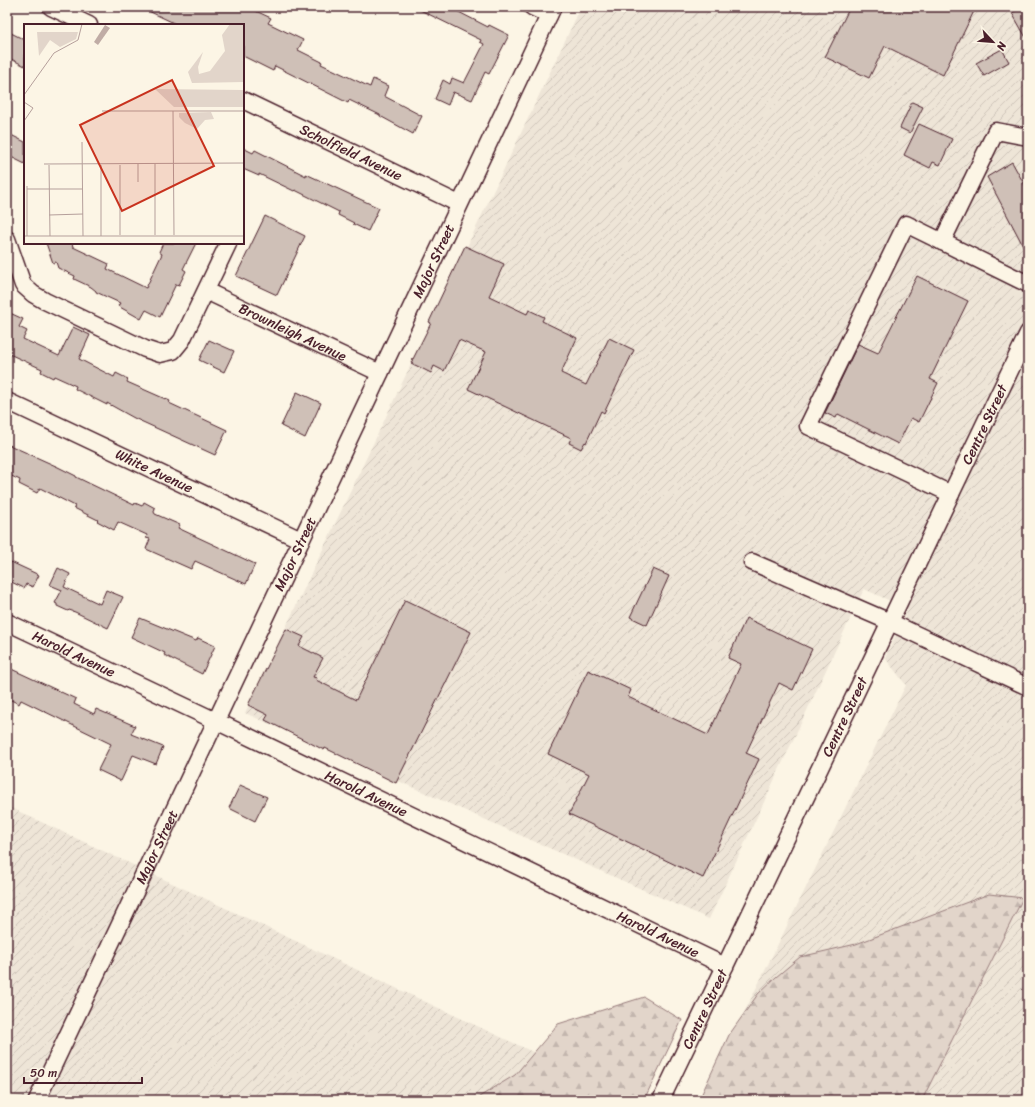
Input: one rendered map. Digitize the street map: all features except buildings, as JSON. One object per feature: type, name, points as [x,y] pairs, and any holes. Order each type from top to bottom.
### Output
[{"type":"street","points":[[51,7],[87,24]]},
{"type":"street","points":[[532,7],[551,11]]},
{"type":"street","name":"Major Street","points":[[37,1100],[551,11]]},
{"type":"street","name":"Scholfield Avenue","points":[[244,100],[459,204]]},
{"type":"street","points":[[942,242],[996,131],[1028,137]]},
{"type":"street","points":[[951,494],[808,426],[906,224],[1028,284]]},
{"type":"street","points":[[7,239],[23,285],[33,294],[145,349],[160,354],[173,351],[182,340],[228,244]]},
{"type":"street","name":"Brownleigh Avenue","points":[[206,291],[380,373]]},
{"type":"street","name":"Centre Street","points":[[661,1100],[1028,333]]},
{"type":"street","name":"White Avenue","points":[[7,401],[301,540]]},
{"type":"street","points":[[752,562],[890,622],[1028,686]]},
{"type":"street","name":"Harold Avenue","points":[[7,622],[725,966]]},
{"type":"shaded area","points":[[581,7],[1028,7],[1028,1100],[701,1100],[906,685],[885,658],[908,609],[864,589],[709,919],[245,713]]},
{"type":"shaded area","points":[[7,806],[631,1098],[630,1100],[25,1100],[7,1091]]},
{"type":"green space","points":[[989,894],[1023,898],[922,1100],[699,1100],[729,1035],[758,994],[800,957],[856,944]]},
{"type":"green space","points":[[644,997],[682,1020],[644,1100],[474,1100],[515,1075],[558,1024]]}]
